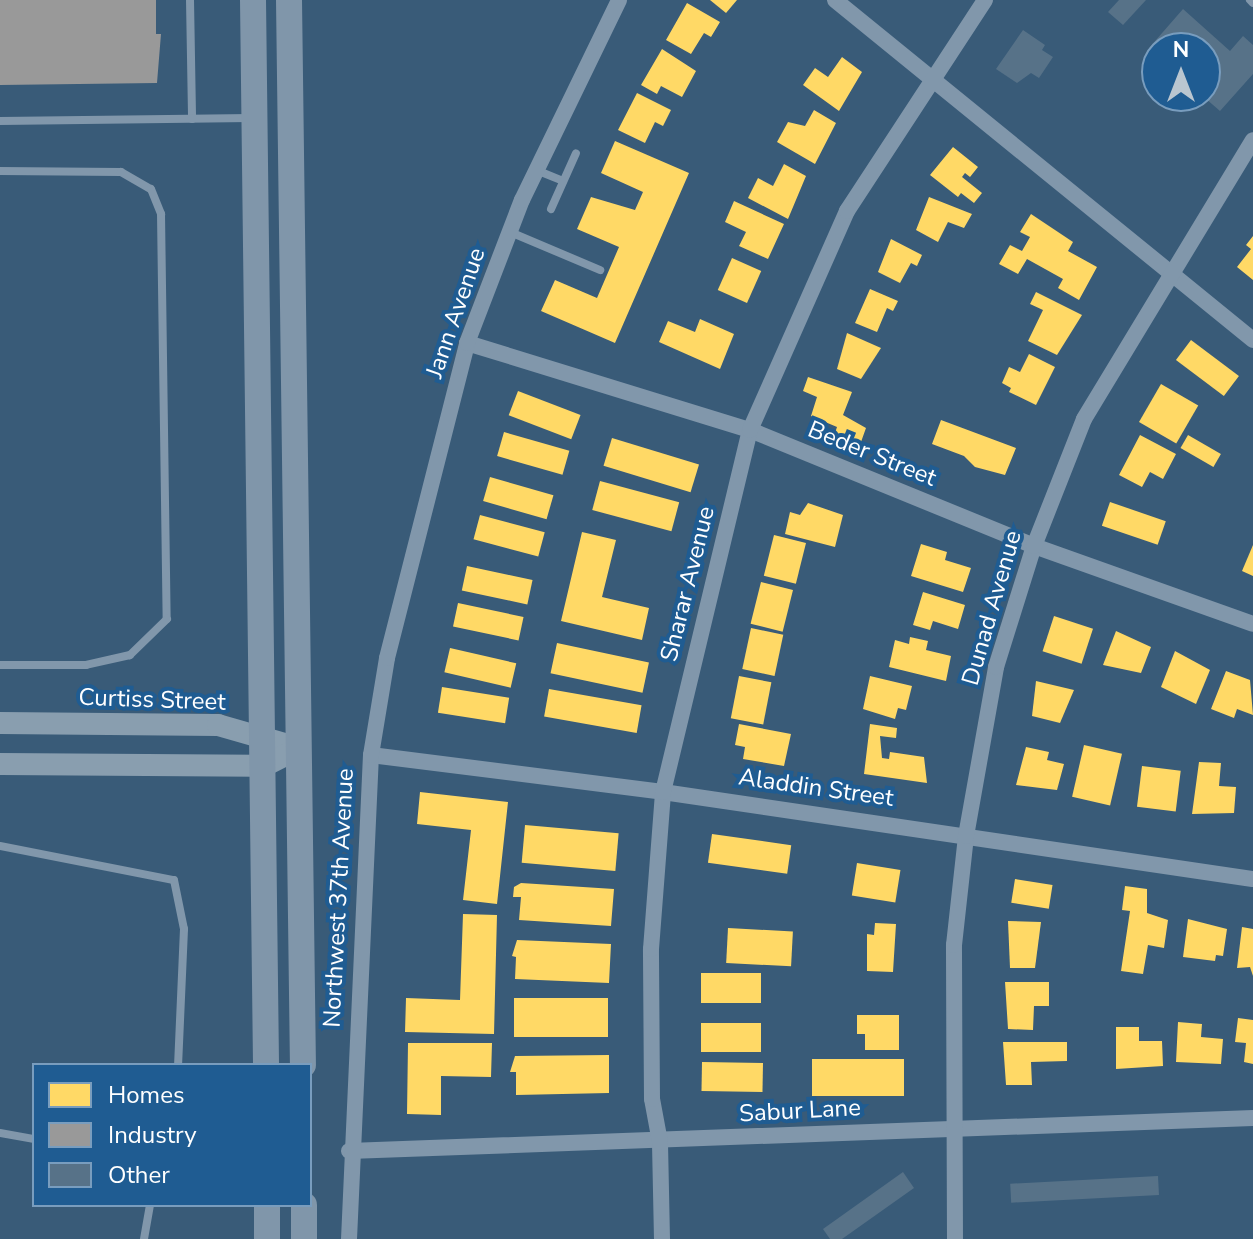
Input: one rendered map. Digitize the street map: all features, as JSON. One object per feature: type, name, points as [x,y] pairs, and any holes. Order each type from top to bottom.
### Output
[{"type":"main road","points":[[253,0],[266,1063]]},
{"type":"main road","points":[[289,0],[303,1063]]},
{"type":"main road","points":[[267,1207],[267,1239]]},
{"type":"main road","points":[[304,1207],[304,1239]]},
{"type":"street","name":"Jann Avenue","points":[[387,658],[467,343],[536,170],[619,0]]},
{"type":"street","points":[[835,0],[935,77],[1168,274],[1253,340]]},
{"type":"street","name":"Sharar Avenue","points":[[662,1239],[660,1142],[652,1099],[651,949],[663,792],[750,430],[847,211],[985,0]]},
{"type":"street","name":"Dunad Avenue","points":[[955,1239],[952,1128],[954,945],[966,836],[996,667],[1034,546],[1084,419],[1168,274],[1253,140]]},
{"type":"street","name":"Beder Street","points":[[467,343],[750,430],[1034,546],[1253,624]]},
{"type":"street","name":"Northwest 37th Avenue","points":[[349,1239],[349,1151],[371,755],[387,658]]},
{"type":"street","name":"Curtiss Street","points":[[0,723],[218,725],[264,735],[299,748]]},
{"type":"street","points":[[0,764],[264,766],[299,748]]},
{"type":"street","name":"Aladdin Street","points":[[371,755],[663,792],[1253,879]]},
{"type":"street","name":"Sabur Lane","points":[[349,1151],[1253,1118]]},
{"type":"lane","points":[[190,0],[192,119]]},
{"type":"lane","points":[[0,121],[255,118]]},
{"type":"lane","points":[[551,209],[576,153]]},
{"type":"lane","points":[[536,170],[563,181]]},
{"type":"lane","points":[[0,171],[121,172],[151,189],[161,214],[167,619],[130,655],[86,665],[0,665]]},
{"type":"lane","points":[[509,232],[600,270]]},
{"type":"lane","points":[[0,846],[174,880],[184,929],[178,1063]]},
{"type":"lane","points":[[0,1133],[32,1139]]},
{"type":"lane","points":[[144,1239],[150,1207]]},
{"type":"building: Homes","points":[[710,0],[737,0],[726,13]]},
{"type":"building: Homes","points":[[687,3],[720,22],[711,37],[704,33],[691,54],[666,40]]},
{"type":"building: Homes","points":[[662,49],[696,71],[682,97],[661,86],[657,94],[641,85]]},
{"type":"building: Homes","points":[[842,57],[862,72],[839,111],[803,85],[815,68],[828,77]]},
{"type":"building: Homes","points":[[637,93],[671,110],[663,126],[655,122],[645,143],[618,130]]},
{"type":"building: Homes","points":[[814,110],[836,123],[815,164],[777,142],[788,122],[805,126]]},
{"type":"building: Homes","points":[[615,141],[689,173],[615,343],[541,311],[555,280],[597,298],[619,247],[577,229],[591,197],[635,210],[643,192],[601,173]]},
{"type":"building: Homes","points":[[953,147],[978,167],[970,177],[965,173],[962,177],[982,193],[974,203],[961,193],[958,197],[930,175]]},
{"type":"building: Homes","points":[[784,164],[806,176],[788,219],[748,198],[758,178],[773,186]]},
{"type":"building: Homes","points":[[929,197],[972,214],[964,228],[948,222],[938,242],[916,230]]},
{"type":"building: Homes","points":[[734,201],[784,224],[768,259],[739,246],[746,232],[725,222]]},
{"type":"building: Homes","points":[[1031,214],[1073,242],[1068,251],[1097,267],[1079,300],[1058,288],[1063,279],[1027,259],[1018,274],[999,264],[1010,245],[1022,251],[1030,237],[1020,232]]},
{"type":"building: Homes","points":[[1253,236],[1253,280],[1237,267],[1251,249],[1246,245]]},
{"type":"building: Homes","points":[[891,239],[922,255],[917,266],[911,263],[900,283],[878,272]]},
{"type":"building: Homes","points":[[732,258],[761,271],[747,303],[718,290]]},
{"type":"building: Homes","points":[[870,289],[898,301],[893,311],[887,308],[877,332],[855,323]]},
{"type":"building: Homes","points":[[1036,292],[1082,315],[1057,355],[1028,341],[1043,310],[1030,304]]},
{"type":"building: Homes","points":[[700,319],[734,334],[720,369],[659,342],[668,321],[695,332]]},
{"type":"building: Homes","points":[[847,333],[881,348],[861,379],[837,369]]},
{"type":"building: Homes","points":[[1191,340],[1239,376],[1224,396],[1176,360]]},
{"type":"building: Homes","points":[[1029,354],[1055,367],[1036,405],[1009,392],[1011,388],[1002,383],[1009,367],[1020,372]]},
{"type":"building: Homes","points":[[808,377],[852,392],[843,415],[866,428],[861,442],[835,433],[837,427],[811,416],[817,397],[803,391]]},
{"type":"building: Homes","points":[[1161,384],[1198,406],[1176,444],[1139,422]]},
{"type":"building: Homes","points":[[518,391],[581,415],[571,439],[509,415]]},
{"type":"building: Homes","points":[[941,420],[1016,448],[1005,475],[975,467],[964,456],[932,444]]},
{"type":"building: Homes","points":[[504,432],[569,451],[562,475],[497,456]]},
{"type":"building: Homes","points":[[1140,435],[1176,454],[1163,479],[1150,472],[1142,487],[1119,475]]},
{"type":"building: Homes","points":[[1188,435],[1221,454],[1213,467],[1180,448]]},
{"type":"building: Homes","points":[[612,438],[699,465],[691,492],[604,466]]},
{"type":"building: Homes","points":[[490,477],[553,495],[547,519],[483,501]]},
{"type":"building: Homes","points":[[600,481],[679,502],[671,531],[592,510]]},
{"type":"building: Homes","points":[[1110,502],[1166,521],[1158,545],[1102,526]]},
{"type":"building: Homes","points":[[808,503],[843,515],[835,547],[785,534],[790,512],[800,515]]},
{"type":"building: Homes","points":[[480,515],[545,532],[538,556],[474,539]]},
{"type":"building: Homes","points":[[582,532],[616,540],[602,597],[649,608],[642,640],[561,621]]},
{"type":"building: Homes","points":[[774,535],[806,543],[796,584],[764,576]]},
{"type":"building: Homes","points":[[921,544],[947,552],[945,560],[971,568],[963,592],[911,576]]},
{"type":"building: Homes","points":[[1253,545],[1253,576],[1242,571]]},
{"type":"building: Homes","points":[[467,566],[533,580],[527,604],[462,590]]},
{"type":"building: Homes","points":[[761,582],[793,590],[783,632],[751,624]]},
{"type":"building: Homes","points":[[923,592],[965,605],[958,629],[933,621],[930,630],[913,625]]},
{"type":"building: Homes","points":[[458,603],[524,617],[519,640],[453,626]]},
{"type":"building: Homes","points":[[1054,616],[1093,629],[1082,664],[1043,651]]},
{"type":"building: Homes","points":[[751,628],[783,635],[775,676],[742,669]]},
{"type":"building: Homes","points":[[1116,631],[1151,647],[1141,673],[1103,665]]},
{"type":"building: Homes","points":[[910,637],[928,641],[926,650],[951,656],[946,681],[889,667],[895,640],[909,644]]},
{"type":"building: Homes","points":[[557,643],[649,663],[643,693],[551,673]]},
{"type":"building: Homes","points":[[450,648],[516,663],[511,688],[444,672]]},
{"type":"building: Homes","points":[[1175,651],[1210,670],[1196,704],[1161,687]]},
{"type":"building: Homes","points":[[1226,671],[1250,680],[1253,715],[1237,709],[1234,718],[1211,709]]},
{"type":"building: Homes","points":[[739,676],[771,682],[763,725],[731,718]]},
{"type":"building: Homes","points":[[870,676],[912,686],[906,710],[898,708],[895,719],[863,709]]},
{"type":"building: Homes","points":[[1036,681],[1074,690],[1060,723],[1032,716]]},
{"type":"building: Homes","points":[[442,687],[509,698],[505,723],[438,713]]},
{"type":"building: Homes","points":[[549,689],[642,705],[637,733],[544,717]]},
{"type":"building: Homes","points":[[739,724],[791,734],[784,766],[743,759],[745,747],[735,745]]},
{"type":"building: Homes","points":[[870,724],[897,728],[896,738],[880,736],[882,758],[889,759],[890,752],[924,757],[927,783],[864,774]]},
{"type":"building: Homes","points":[[1084,745],[1122,754],[1110,805],[1072,797]]},
{"type":"building: Homes","points":[[1026,747],[1049,752],[1047,760],[1064,764],[1057,790],[1016,785]]},
{"type":"building: Homes","points":[[1199,762],[1221,763],[1219,786],[1236,787],[1234,813],[1192,814]]},
{"type":"building: Homes","points":[[1142,766],[1181,771],[1176,811],[1137,807]]},
{"type":"building: Homes","points":[[420,792],[508,802],[497,904],[463,900],[471,830],[417,824]]},
{"type":"building: Homes","points":[[525,825],[619,833],[615,871],[522,863]]},
{"type":"building: Homes","points":[[712,834],[791,845],[787,874],[708,863]]},
{"type":"building: Homes","points":[[857,863],[900,870],[895,902],[852,896]]},
{"type":"building: Homes","points":[[1015,879],[1053,885],[1049,909],[1011,903]]},
{"type":"building: Homes","points":[[521,883],[614,889],[611,926],[519,920],[521,897],[513,897],[514,887]]},
{"type":"building: Homes","points":[[1125,886],[1147,889],[1147,913],[1168,920],[1164,948],[1148,945],[1143,974],[1121,971],[1130,911],[1122,910]]},
{"type":"building: Homes","points":[[463,914],[497,915],[494,1034],[405,1032],[406,998],[460,1000]]},
{"type":"building: Homes","points":[[1188,919],[1227,929],[1223,956],[1216,955],[1215,961],[1183,957]]},
{"type":"building: Homes","points":[[1008,921],[1041,922],[1035,968],[1010,968]]},
{"type":"building: Homes","points":[[875,923],[896,924],[893,972],[867,971],[867,934],[874,935]]},
{"type":"building: Homes","points":[[1242,927],[1253,929],[1253,976],[1250,967],[1237,968]]},
{"type":"building: Homes","points":[[728,928],[793,931],[791,966],[726,963]]},
{"type":"building: Homes","points":[[517,940],[611,944],[609,983],[515,979],[516,957],[512,956]]},
{"type":"building: Homes","points":[[701,973],[761,973],[761,1003],[701,1003]]},
{"type":"building: Homes","points":[[1005,982],[1049,982],[1049,1006],[1034,1006],[1033,1030],[1008,1029]]},
{"type":"building: Homes","points":[[514,998],[608,998],[608,1037],[514,1037]]},
{"type":"building: Homes","points":[[857,1015],[899,1015],[899,1050],[865,1050],[865,1034],[857,1034]]},
{"type":"building: Homes","points":[[1238,1018],[1253,1020],[1253,1064],[1244,1062],[1246,1043],[1235,1042]]},
{"type":"building: Homes","points":[[1178,1022],[1202,1024],[1201,1037],[1223,1039],[1221,1064],[1176,1062]]},
{"type":"building: Homes","points":[[701,1023],[761,1023],[761,1052],[701,1052]]},
{"type":"building: Homes","points":[[1116,1027],[1139,1027],[1139,1041],[1162,1041],[1163,1066],[1116,1069]]},
{"type":"building: Homes","points":[[1003,1042],[1067,1042],[1067,1061],[1031,1062],[1032,1085],[1006,1085]]},
{"type":"building: Homes","points":[[408,1043],[492,1043],[491,1077],[441,1076],[441,1115],[407,1114]]},
{"type":"building: Homes","points":[[609,1055],[609,1093],[516,1095],[516,1072],[510,1072],[515,1056]]},
{"type":"building: Homes","points":[[812,1059],[904,1059],[904,1096],[812,1096]]},
{"type":"building: Homes","points":[[702,1062],[763,1063],[762,1092],[701,1091]]},
{"type":"building: Industry","points":[[0,0],[156,0],[156,34],[161,34],[157,83],[0,85]]},
{"type":"building: Other","points":[[1119,0],[1146,0],[1123,25],[1108,12]]},
{"type":"building: Other","points":[[1183,9],[1209,32],[1163,32]]},
{"type":"building: Other","points":[[1023,30],[1045,45],[1042,50],[1053,57],[1039,78],[1031,73],[1017,83],[996,69]]},
{"type":"building: Other","points":[[1243,36],[1253,45],[1253,74],[1221,110],[1221,43],[1230,51]]},
{"type":"building: Other","points":[[903,1172],[914,1188],[842,1239],[830,1239],[823,1229]]},
{"type":"building: Other","points":[[1158,1176],[1159,1195],[1011,1203],[1010,1184]]}]
